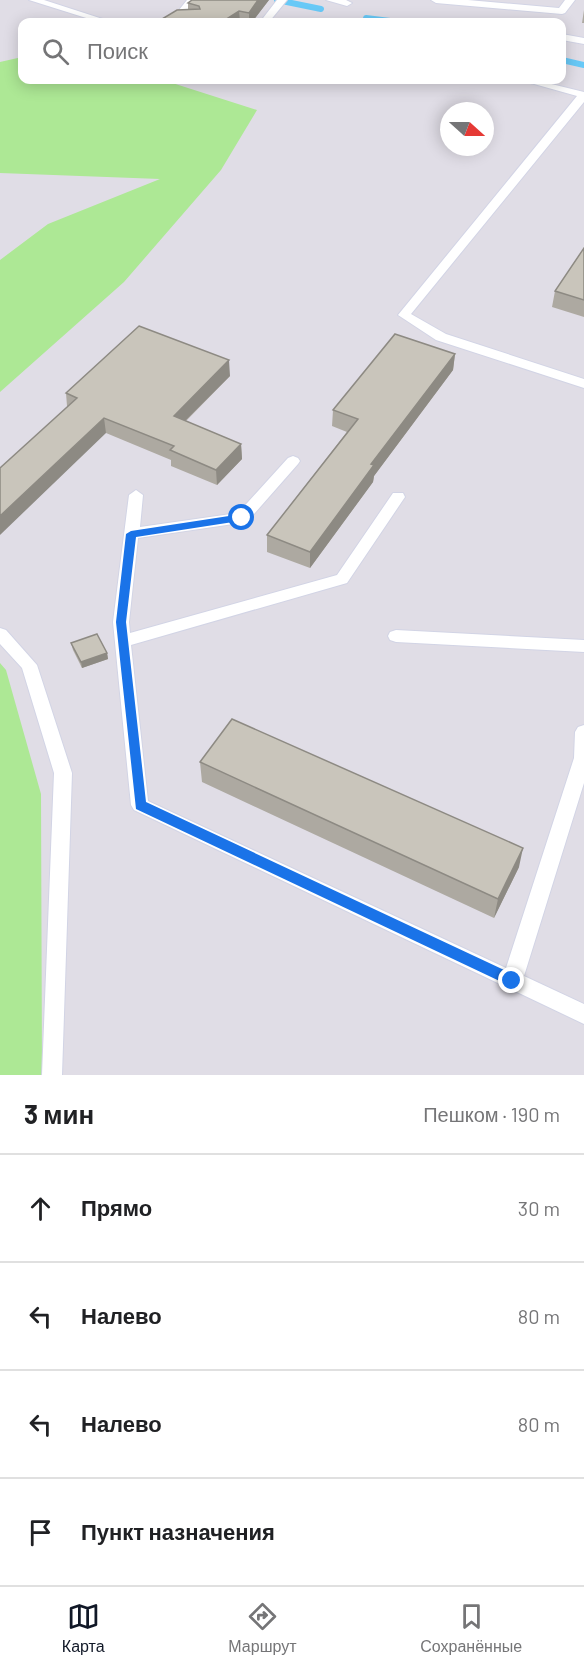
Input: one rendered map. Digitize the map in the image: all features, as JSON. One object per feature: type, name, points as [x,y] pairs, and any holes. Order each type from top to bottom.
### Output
[{"type":"lane","points":[[34,0],[94,18]]},
{"type":"lane","points":[[177,18],[189,0]]},
{"type":"lane","points":[[267,18],[282,0]]},
{"type":"lane","points":[[331,0],[347,3]]},
{"type":"lane","points":[[436,0],[562,11]]},
{"type":"lane","points":[[558,18],[570,0]]},
{"type":"lane","points":[[566,39],[584,41]]},
{"type":"lane","points":[[541,84],[584,95],[404,315],[441,337],[584,384]]},
{"type":"lane","points":[[131,534],[242,518],[293,461]]},
{"type":"lane","points":[[136,495],[121,622],[140,805],[584,1014]]},
{"type":"lane","points":[[123,641],[342,579],[398,497]]},
{"type":"lane","points":[[0,633],[29,665],[63,773],[52,1075]]},
{"type":"lane","points":[[396,636],[584,646]]},
{"type":"lane","points":[[512,981],[583,758],[584,732]]},
{"type":"shaded area","points":[[0,0],[584,0],[584,1075],[0,1075]]},
{"type":"green space","points":[[18,58],[18,84],[176,84],[257,110],[221,170],[124,282],[0,392],[0,260],[48,224],[160,179],[0,173],[0,62]]},
{"type":"green space","points":[[0,663],[6,670],[41,794],[42,1075],[0,1075]]},
{"type":"building","points":[[192,0],[258,0],[249,13],[239,11],[228,18],[164,18],[177,10],[200,9],[199,6],[188,3]]},
{"type":"building","points":[[584,248],[584,300],[555,291]]},
{"type":"building","points":[[139,326],[229,360],[174,416],[241,444],[216,470],[170,450],[174,446],[104,418],[0,516],[0,468],[77,398],[66,393]]},
{"type":"building","points":[[395,334],[455,354],[371,464],[374,465],[310,552],[267,535],[358,419],[333,410]]},
{"type":"building","points":[[97,634],[107,653],[81,662],[71,643]]},
{"type":"building","points":[[232,719],[523,848],[498,899],[200,762]]},
{"type":"waterway","points":[[277,0],[321,9]]},
{"type":"waterway","points":[[566,61],[584,65]]},
{"type":"route","points":[[242,518],[131,534],[121,622],[140,805],[512,981]]}]
